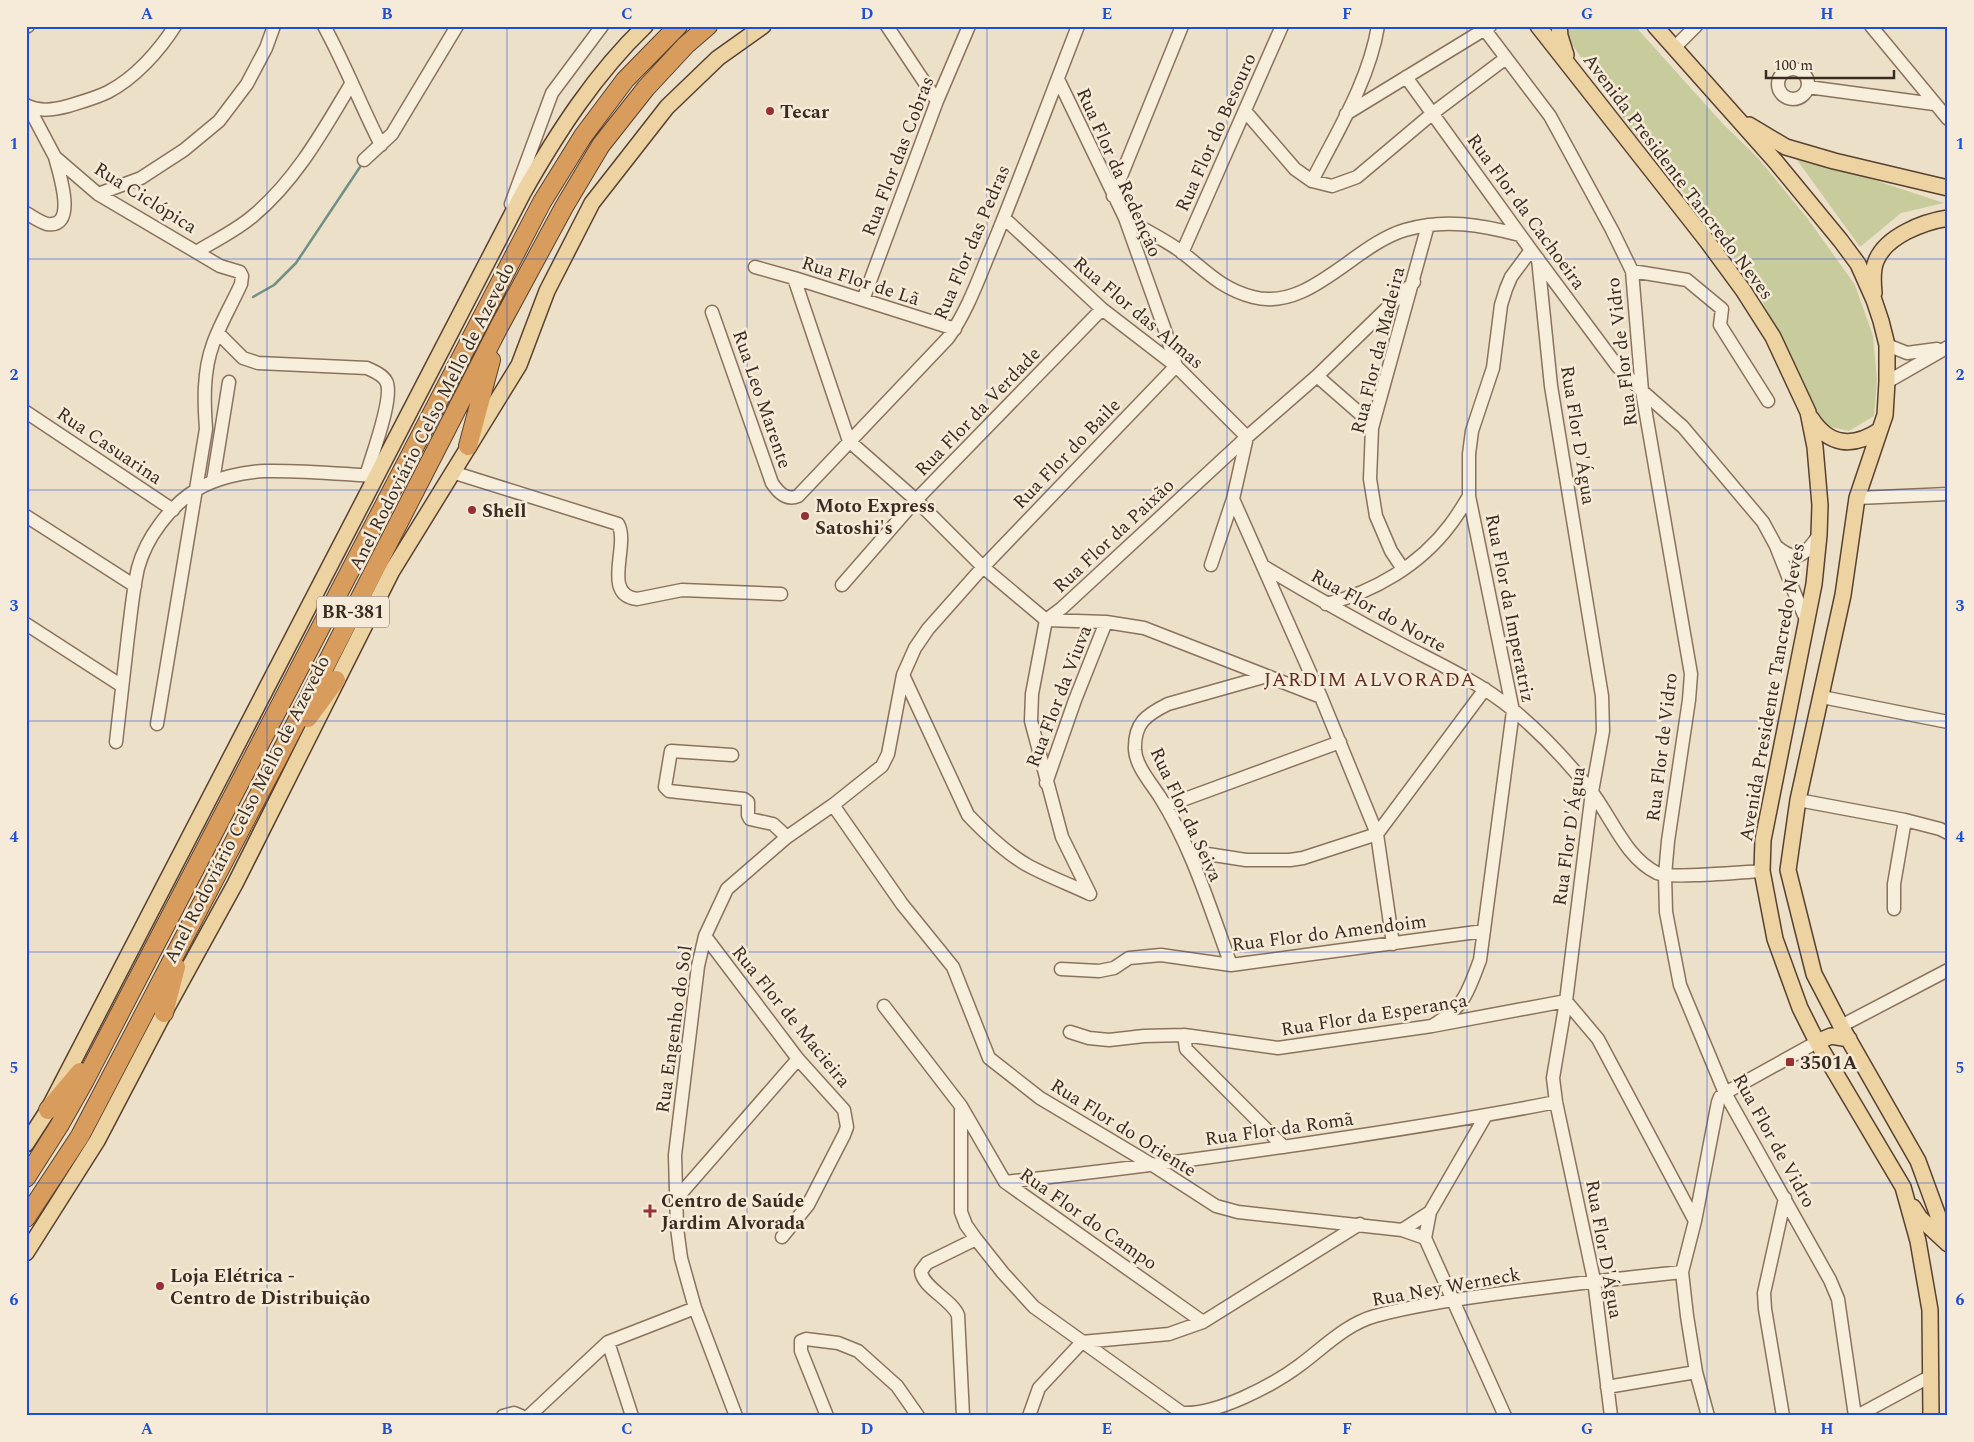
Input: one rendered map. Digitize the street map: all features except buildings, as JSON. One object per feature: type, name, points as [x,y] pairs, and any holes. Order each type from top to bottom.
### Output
[{"type":"highway","name":"Anel Rodoviário Celso Mello de Azevedo","points":[[26,1178],[59,1126],[542,202],[583,136],[624,80],[678,26]]},
{"type":"highway","name":"Anel Rodoviário Celso Mello de Azevedo","points":[[26,1218],[80,1136],[278,758],[499,327],[564,207],[601,146],[646,88],[686,45],[708,26]]},
{"type":"highway","points":[[468,446],[499,327]]},
{"type":"highway","points":[[278,758],[336,680]]},
{"type":"highway","points":[[164,1013],[184,938]]},
{"type":"highway","points":[[48,1110],[78,1075],[108,1033]]},
{"type":"main road","name":"Anel Rodoviário Celso Mello de Azevedo","points":[[26,1144],[48,1110],[371,476],[523,192],[560,130],[604,72],[645,26]]},
{"type":"main road","name":"Anel Rodoviário Celso Mello de Azevedo","points":[[26,1253],[91,1154],[164,1013],[235,884],[392,571],[519,365],[547,291],[592,203],[668,107],[718,58],[762,26]]},
{"type":"main road","name":"Avenida Presidente Tancredo Neves","points":[[1538,26],[1708,241],[1743,290],[1773,337],[1808,412],[1815,446],[1820,505],[1819,535],[1808,622],[1763,840],[1762,871],[1775,939],[1800,1008],[1817,1042],[1903,1187],[1918,1241],[1930,1310],[1931,1416]]},
{"type":"main road","points":[[1559,26],[1560,36],[1569,64]]},
{"type":"main road","points":[[1656,26],[1776,162],[1858,264],[1874,300],[1886,346],[1888,382],[1885,415],[1857,498],[1843,595],[1798,800],[1788,870],[1814,974],[1841,1026],[1918,1161],[1944,1222],[1948,1244]]},
{"type":"main road","points":[[1735,116],[1786,147],[1834,161],[1948,188]]},
{"type":"main road","points":[[1874,300],[1873,279],[1876,262],[1886,246],[1901,235],[1937,220],[1948,218]]},
{"type":"main road","points":[[1808,412],[1823,434],[1837,441],[1859,441],[1869,438],[1880,430]]},
{"type":"main road","points":[[1817,1042],[1831,1036],[1849,1039]]},
{"type":"main road","points":[[1903,1187],[1920,1218],[1948,1244]]},
{"type":"street","points":[[27,106],[40,110],[60,108],[108,92],[132,75],[167,39],[174,26]]},
{"type":"street","points":[[98,194],[141,178],[184,150],[219,121],[246,84],[266,48],[274,26]]},
{"type":"street","points":[[324,26],[381,145]]},
{"type":"street","points":[[364,160],[392,134],[457,26]]},
{"type":"street","points":[[508,223],[511,203],[552,93],[602,26]]},
{"type":"street","points":[[887,26],[937,101]]},
{"type":"street","name":"Rua Flor das Cobras","points":[[863,300],[937,101],[969,26]]},
{"type":"street","name":"Rua Flor das Pedras","points":[[849,441],[948,338],[964,313],[1004,218],[1078,26]]},
{"type":"street","points":[[1113,196],[1182,26]]},
{"type":"street","name":"Rua Flor do Besouro","points":[[1182,253],[1282,26]]},
{"type":"street","points":[[1312,181],[1346,114],[1374,47],[1378,26]]},
{"type":"street","points":[[1675,48],[1696,26]]},
{"type":"street","points":[[1871,26],[1948,119]]},
{"type":"street","points":[[1346,114],[1487,28]]},
{"type":"street","name":"Rua Flor de Vidro","points":[[1487,28],[1506,58],[1550,116],[1632,271],[1642,391],[1691,674],[1665,876],[1666,912],[1680,985],[1725,1093],[1830,1280],[1838,1299],[1856,1416]]},
{"type":"street","points":[[1245,111],[1286,160],[1312,181],[1332,186],[1357,177],[1433,113],[1506,58]]},
{"type":"street","name":"Rua Flor da Cachoeira","points":[[1406,77],[1520,235],[1618,366],[1642,391],[1683,427],[1763,522],[1776,546],[1794,594],[1808,622]]},
{"type":"street","name":"Rua Flor da Redenção","points":[[1058,79],[1125,218],[1176,366]]},
{"type":"street","points":[[198,251],[252,217],[284,186],[310,152],[351,84]]},
{"type":"street","points":[[1808,87],[1934,104]]},
{"type":"street","name":"Rua Ciclópica","points":[[27,106],[54,157],[98,194],[198,251],[220,266],[240,272],[242,276],[241,284],[218,333]]},
{"type":"street","points":[[26,213],[48,224],[55,223],[62,218],[65,207],[65,191],[54,157]]},
{"type":"street","name":"Rua Flor das Almas","points":[[1004,218],[1102,309],[1176,366],[1247,437]]},
{"type":"street","points":[[1125,218],[1182,253],[1209,276],[1231,290],[1254,298],[1270,299],[1289,297],[1305,291],[1381,239],[1404,230],[1446,223],[1484,226],[1520,235]]},
{"type":"street","name":"Rua Flor da Madeira","points":[[1403,569],[1391,551],[1376,516],[1370,479],[1373,425],[1414,282],[1428,225]]},
{"type":"street","name":"Rua Flor da Imperatriz","points":[[1432,1026],[1452,1014],[1461,1003],[1471,985],[1480,960],[1514,710],[1469,496],[1469,454],[1472,431],[1493,368],[1502,306],[1511,277],[1534,254]]},
{"type":"street","name":"Rua Flor D'Água","points":[[1534,254],[1551,386],[1602,696],[1603,731],[1592,792],[1566,1001],[1553,1078],[1556,1102],[1594,1280],[1611,1416]]},
{"type":"street","name":"Rua Flor de Lã","points":[[755,267],[955,329]]},
{"type":"street","points":[[1632,271],[1687,280],[1722,309],[1720,325],[1768,401]]},
{"type":"street","points":[[794,278],[849,441],[916,500],[983,566],[1046,620],[1106,622],[1144,628],[1321,697]]},
{"type":"street","name":"Rua Flor da Paixão","points":[[1046,620],[1062,608],[1247,437],[1317,376],[1414,282]]},
{"type":"street","name":"Rua Flor da Verdade","points":[[842,585],[916,500],[1102,309]]},
{"type":"street","name":"Rua Leo Marente","points":[[712,312],[763,460],[772,483],[778,492],[788,497],[798,496],[849,441]]},
{"type":"street","points":[[116,742],[138,566],[146,547],[160,524],[196,489],[213,481],[242,474],[265,471],[371,476],[389,399],[386,380],[378,373],[367,368],[258,363],[244,358],[218,333],[213,344],[207,373],[204,402],[206,429],[196,489],[157,724]]},
{"type":"street","points":[[1886,346],[1907,353],[1946,348]]},
{"type":"street","points":[[1888,382],[1946,348]]},
{"type":"street","name":"Rua Flor do Baile","points":[[983,566],[1176,366]]},
{"type":"street","points":[[1317,376],[1373,425]]},
{"type":"street","points":[[213,481],[229,382]]},
{"type":"street","name":"Rua Casuarina","points":[[26,412],[173,510]]},
{"type":"street","points":[[1211,565],[1233,499],[1247,437]]},
{"type":"street","points":[[452,472],[618,524],[622,534],[618,580],[621,591],[631,598],[637,599],[682,590],[781,594]]},
{"type":"street","points":[[1857,498],[1948,494]]},
{"type":"street","points":[[1326,604],[1366,591],[1403,569],[1431,546],[1450,526],[1469,496]]},
{"type":"street","points":[[1233,499],[1321,697],[1377,834],[1393,944]]},
{"type":"street","points":[[26,516],[135,586]]},
{"type":"street","points":[[1776,546],[1787,555],[1797,556],[1808,551],[1819,535]]},
{"type":"street","name":"Rua Engenho do Sol","points":[[736,1416],[695,1308],[681,1258],[676,1200],[675,1155],[698,966],[705,936],[727,889],[787,838],[882,766],[885,761],[903,675],[915,648],[928,629],[983,566]]},
{"type":"street","name":"Rua Flor do Norte","points":[[1263,566],[1326,604],[1485,689],[1514,710],[1546,740],[1592,792],[1616,831],[1641,863],[1659,875],[1665,876]]},
{"type":"street","points":[[903,675],[968,815],[981,829],[1013,856],[1090,894],[1062,837],[1032,732],[1030,707],[1046,620]]},
{"type":"street","name":"Rua Flor da Viuva","points":[[1046,783],[1075,700],[1106,622]]},
{"type":"street","points":[[26,624],[122,686]]},
{"type":"street","name":"Rua Flor da Seiva","points":[[1231,965],[1188,851],[1166,806],[1138,762],[1135,753],[1137,733],[1140,723],[1146,716],[1168,704],[1267,676]]},
{"type":"street","points":[[1188,851],[1246,860],[1290,860],[1304,858],[1377,834],[1485,689]]},
{"type":"street","points":[[1822,697],[1948,722]]},
{"type":"street","points":[[1166,806],[1340,742]]},
{"type":"street","points":[[732,755],[671,751],[665,787],[669,791],[744,799],[748,802],[748,815],[750,818],[773,824],[787,838]]},
{"type":"street","points":[[1798,800],[1905,820],[1940,829],[1948,833]]},
{"type":"street","name":"Rua Flor do Oriente","points":[[833,805],[902,904],[953,967],[983,1047],[989,1058],[999,1068],[1040,1098],[1154,1166],[1216,1206],[1238,1212],[1402,1230],[1425,1238]]},
{"type":"street","points":[[1894,909],[1894,884],[1905,820]]},
{"type":"street","points":[[1665,876],[1762,871]]},
{"type":"street","name":"Rua Flor do Amendoim","points":[[1061,969],[1099,971],[1114,968],[1129,958],[1162,955],[1231,965],[1484,931]]},
{"type":"street","name":"Rua Flor de Macieira","points":[[705,936],[798,1059],[844,1110],[847,1120],[844,1135],[808,1205],[782,1237]]},
{"type":"street","points":[[1841,1026],[1948,970]]},
{"type":"street","points":[[1566,1001],[1598,1039],[1695,1221]]},
{"type":"street","name":"Rua Flor da Esperança","points":[[1070,1032],[1089,1038],[1109,1040],[1144,1036],[1184,1035],[1278,1048],[1432,1026],[1566,1001]]},
{"type":"street","name":"Rua Flor do Campo","points":[[884,1006],[961,1106],[1005,1182],[1203,1322]]},
{"type":"street","points":[[1184,1035],[1186,1050],[1284,1147]]},
{"type":"street","points":[[1708,1416],[1696,1372],[1682,1272],[1695,1221],[1717,1107],[1720,1097],[1725,1093],[1817,1042]]},
{"type":"street","points":[[676,1200],[798,1059]]},
{"type":"street","name":"Rua Flor da Romã","points":[[1005,1182],[1154,1166],[1485,1117],[1556,1102]]},
{"type":"street","points":[[961,1106],[961,1212],[966,1225],[1003,1273],[1034,1307],[1082,1342],[1169,1334],[1203,1322],[1360,1224]]},
{"type":"street","points":[[1485,1117],[1430,1212],[1425,1238],[1505,1416]]},
{"type":"street","points":[[1783,1416],[1764,1293],[1785,1198]]},
{"type":"street","points":[[1402,1230],[1430,1212]]},
{"type":"street","points":[[963,1416],[958,1315],[955,1308],[924,1280],[921,1271],[927,1263],[976,1239]]},
{"type":"street","name":"Rua Ney Werneck","points":[[1082,1342],[1182,1413],[1208,1413],[1260,1389],[1298,1367],[1345,1331],[1373,1316],[1452,1300],[1594,1280],[1682,1272]]},
{"type":"street","points":[[530,1416],[608,1342],[695,1308]]},
{"type":"street","points":[[827,1416],[801,1351],[801,1341],[806,1339],[838,1343],[858,1351],[897,1386],[918,1416]]},
{"type":"street","points":[[608,1342],[632,1416]]},
{"type":"street","points":[[1030,1416],[1039,1388],[1082,1342]]},
{"type":"street","points":[[1608,1387],[1696,1372]]},
{"type":"street","points":[[1856,1416],[1931,1376]]},
{"type":"street","points":[[503,1416],[514,1413],[521,1416]]},
{"type":"green space","points":[[1567,26],[1635,26],[1723,124],[1758,158],[1808,219],[1855,285],[1873,336],[1877,380],[1874,416],[1849,431],[1827,426],[1810,402],[1782,339],[1751,280],[1701,213],[1630,128],[1567,37]]},
{"type":"green space","points":[[1792,153],[1944,203],[1901,213],[1860,247]]},
{"type":"waterway","points":[[253,297],[274,285],[296,263],[362,164]]},
{"type":"place","name":"Tecar","points":[[770,111]]},
{"type":"place","name":"Shell","points":[[472,510]]},
{"type":"place","name":"Moto Express Satoshi's","points":[[805,516]]},
{"type":"place","name":"3501A","points":[[1790,1062]]},
{"type":"place","name":"Centro de Saúde Jardim Alvorada","points":[[650,1211]]},
{"type":"place","name":"Loja Elétrica - Centro de Distribuição","points":[[160,1286]]},
{"type":"district","name":"JARDIM ALVORADA","points":[[1370,679]]}]
